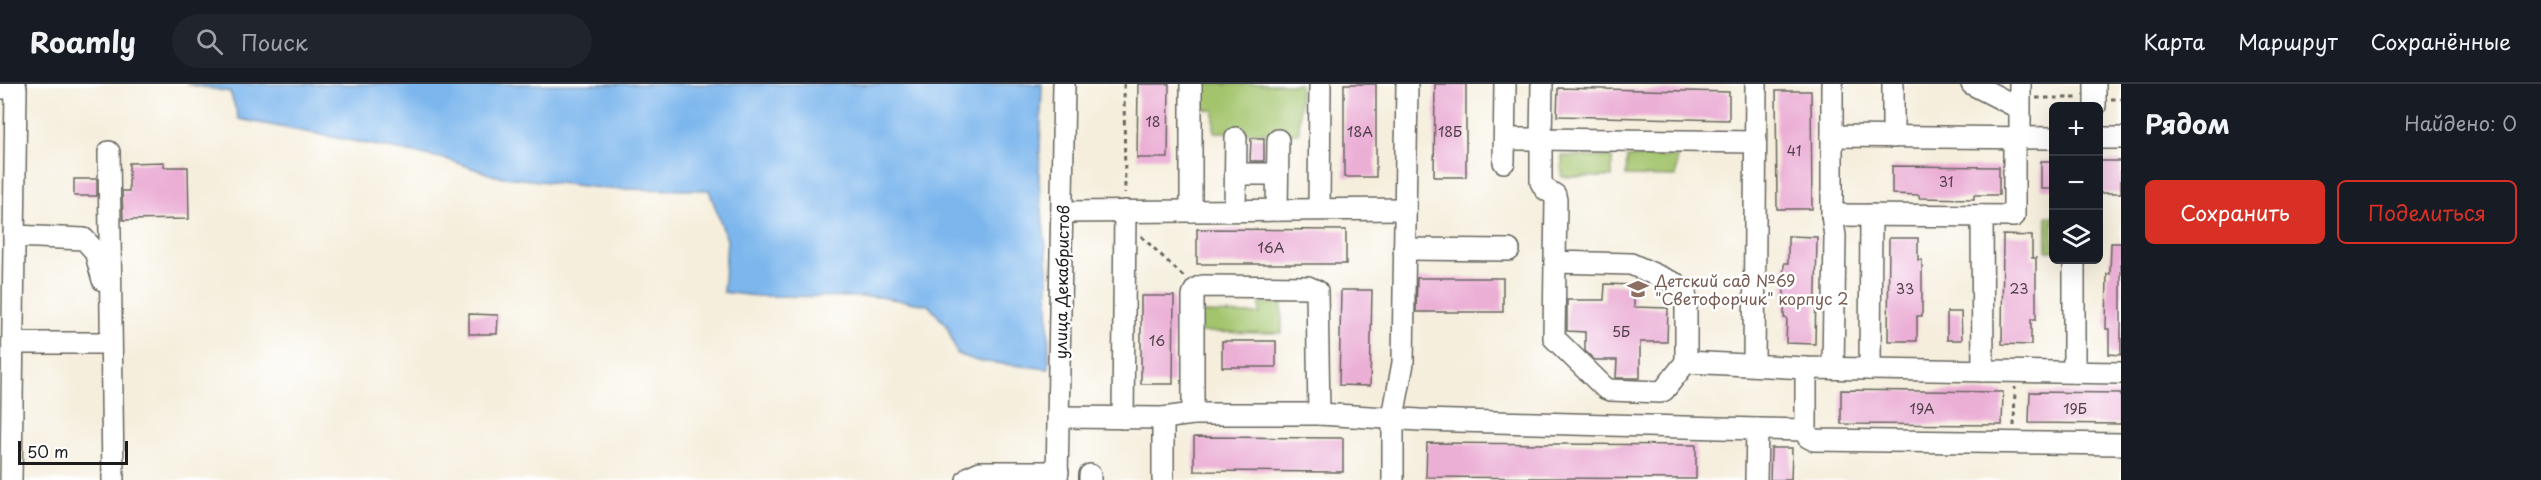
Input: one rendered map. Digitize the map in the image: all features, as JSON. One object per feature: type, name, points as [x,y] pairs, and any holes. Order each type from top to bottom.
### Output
[{"type":"street","name":"улица Декабристов","points":[[1058,476],[1064,84]]},
{"type":"street","points":[[1191,84],[1191,210]]},
{"type":"street","points":[[1319,209],[1320,84]]},
{"type":"street","points":[[1393,480],[1393,417],[1403,363],[1407,84]]},
{"type":"street","points":[[1504,162],[1505,84]]},
{"type":"street","points":[[1542,84],[1541,182],[1542,187],[1556,195],[1556,200],[1555,262],[1554,338],[1605,388],[1660,392],[1664,390],[1686,362],[1686,298],[1681,288],[1631,264],[1555,262]]},
{"type":"street","points":[[1754,365],[1756,84]]},
{"type":"street","points":[[1832,84],[1832,215],[1835,236],[1833,368]]},
{"type":"street","points":[[1893,84],[1893,136]]},
{"type":"street","points":[[1832,215],[2014,216],[2019,97],[1972,84]]},
{"type":"street","points":[[11,87],[14,237],[7,261],[7,305],[13,343],[11,480]]},
{"type":"street","points":[[1832,136],[2049,138]]},
{"type":"street","points":[[1235,210],[1236,138]]},
{"type":"street","points":[[2103,138],[2121,138]]},
{"type":"street","points":[[1505,139],[1754,141]]},
{"type":"street","points":[[1277,210],[1278,140]]},
{"type":"street","points":[[109,152],[112,480]]},
{"type":"street","points":[[1236,174],[1277,174]]},
{"type":"street","points":[[1062,212],[1405,209]]},
{"type":"street","points":[[1123,418],[1125,211]]},
{"type":"street","points":[[1870,369],[1871,215]]},
{"type":"street","points":[[1982,216],[1983,371]]},
{"type":"street","points":[[14,237],[77,237],[90,244],[95,250],[111,309]]},
{"type":"street","points":[[1404,249],[1509,250]]},
{"type":"street","points":[[2074,264],[2074,372]]},
{"type":"street","points":[[1193,414],[1194,292],[1204,286],[1308,286],[1317,291],[1319,414]]},
{"type":"street","points":[[13,343],[111,343]]},
{"type":"street","points":[[1686,362],[1806,368],[2121,373]]},
{"type":"street","points":[[1806,368],[1806,430],[1808,437],[1814,440],[2121,444]]},
{"type":"street","points":[[1060,417],[1163,418],[1193,414],[1319,414],[1420,420],[1806,430]]},
{"type":"street","points":[[1163,418],[1163,480]]},
{"type":"street","points":[[1756,480],[1757,429]]},
{"type":"street","points":[[967,480],[980,472],[1058,476]]},
{"type":"path","points":[[1124,84],[1125,211]]},
{"type":"path","points":[[2019,97],[2095,96],[2121,99]]},
{"type":"path","points":[[2014,443],[2016,371]]},
{"type":"green space","points":[[1203,84],[1300,84],[1299,133],[1214,132],[1214,110],[1203,109]]},
{"type":"green space","points":[[1562,156],[1612,157],[1612,177],[1562,177]]},
{"type":"green space","points":[[1627,157],[1677,157],[1676,177],[1626,176]]},
{"type":"green space","points":[[2047,216],[2049,216],[2049,251],[2047,251]]},
{"type":"green space","points":[[1260,303],[1282,303],[1282,333],[1199,332],[1199,313],[1260,314]]},
{"type":"water","points":[[186,84],[1042,84],[1039,181],[1048,268],[1049,369],[977,361],[957,354],[947,326],[928,305],[879,297],[755,296],[723,292],[727,240],[709,190],[610,189],[495,176],[446,159],[239,119],[230,92]]},
{"type":"building","points":[[1138,84],[1169,84],[1168,158],[1137,158]]},
{"type":"building","points":[[1344,84],[1376,84],[1376,177],[1344,177]]},
{"type":"building","points":[[1435,84],[1466,84],[1466,177],[1434,177]]},
{"type":"building","points":[[1558,88],[1729,92],[1729,120],[1557,116]]},
{"type":"building","points":[[1776,91],[1811,91],[1812,209],[1777,209]]},
{"type":"building","points":[[1251,138],[1264,138],[1264,161],[1250,161]]},
{"type":"building","points":[[2041,161],[2049,161],[2049,189],[2041,189]]},
{"type":"building","points":[[2103,161],[2121,161],[2121,193],[2103,193]]},
{"type":"building","points":[[164,162],[164,167],[188,167],[189,219],[123,220],[122,191],[129,191],[129,163]]},
{"type":"building","points":[[1892,166],[1999,167],[1999,195],[1974,195],[1974,199],[1919,198],[1919,195],[1892,194]]},
{"type":"building","points":[[74,179],[97,179],[97,196],[74,196]]},
{"type":"building","points":[[1197,229],[1346,230],[1346,264],[1197,264]]},
{"type":"building","points":[[2003,235],[2032,236],[2032,258],[2036,258],[2036,319],[2031,319],[2031,345],[2002,344]]},
{"type":"building","points":[[1788,236],[1817,237],[1815,344],[1786,343],[1784,263],[1788,263]]},
{"type":"building","points":[[1889,238],[1918,238],[1918,260],[1922,260],[1922,316],[1917,316],[1917,341],[1888,341]]},
{"type":"building","points":[[2111,243],[2121,243],[2121,355],[2109,354],[2109,329],[2106,329],[2107,274],[2110,274]]},
{"type":"building","points":[[1417,278],[1503,278],[1503,312],[1416,312]]},
{"type":"building","points":[[1605,284],[1634,285],[1634,307],[1668,308],[1667,342],[1640,342],[1640,378],[1616,378],[1617,360],[1595,360],[1585,351],[1585,332],[1567,331],[1567,300],[1604,300]]},
{"type":"building","points":[[1341,290],[1372,290],[1370,386],[1339,385]]},
{"type":"building","points":[[1141,296],[1174,296],[1173,384],[1141,384]]},
{"type":"building","points":[[1947,312],[1961,312],[1962,340],[1947,340]]},
{"type":"building","points":[[469,314],[498,315],[497,334],[469,334]]},
{"type":"building","points":[[1222,341],[1276,341],[1276,367],[1222,367]]},
{"type":"building","points":[[1841,390],[2003,392],[2002,425],[1841,424]]},
{"type":"building","points":[[2030,392],[2121,393],[2121,424],[2029,423]]},
{"type":"building","points":[[1194,437],[1343,438],[1343,472],[1194,471]]},
{"type":"building","points":[[1427,443],[1696,445],[1696,479],[1426,477]]},
{"type":"building","points":[[1771,448],[1792,448],[1791,480],[1770,480]]},
{"type":"place","name":"Детский сад №69 \"Светофорчик\" корпус 2","points":[[1638,289]]}]
